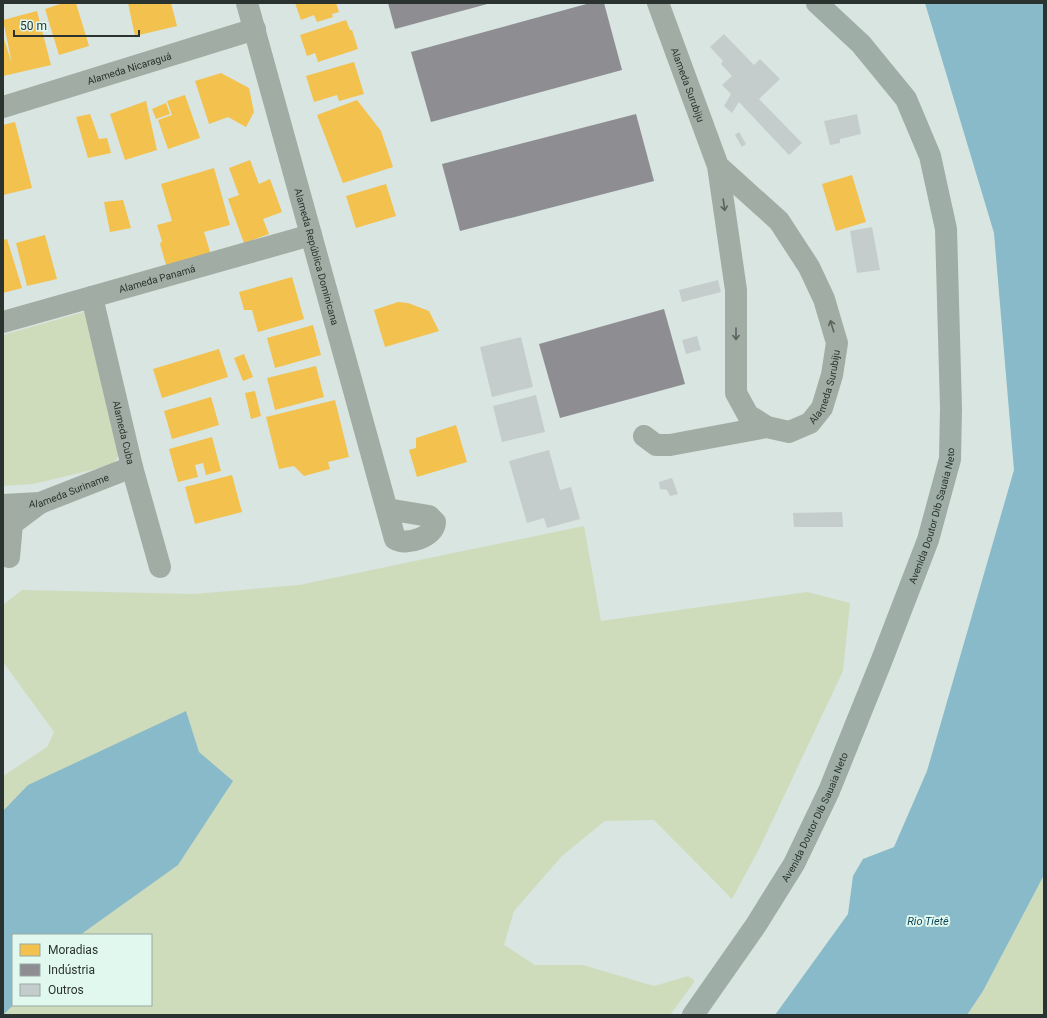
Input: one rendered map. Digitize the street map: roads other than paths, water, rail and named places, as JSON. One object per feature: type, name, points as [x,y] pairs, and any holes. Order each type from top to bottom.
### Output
[{"type":"main road","name":"Avenida Doutor Dib Sauaia Neto","points":[[693,1015],[756,925],[794,864],[829,791],[882,662],[928,540],[950,459],[951,401],[946,229],[930,156],[906,99],[861,44],[817,3]]},
{"type":"street","name":"Alameda República Dominicana","points":[[247,3],[388,509]]},
{"type":"street","name":"Alameda Surubiju","points":[[658,3],[718,166],[736,290],[736,394],[748,415],[767,427],[790,432],[810,422],[822,408],[832,375],[837,343],[824,299],[810,267],[778,222],[718,166]]},
{"type":"street","name":"Alameda Nicaraguá","points":[[3,106],[255,29]]},
{"type":"street","name":"Alameda Panamá","points":[[3,322],[311,235]]},
{"type":"street","name":"Alameda Cuba","points":[[92,297],[132,467],[160,567]]},
{"type":"street","points":[[644,436],[656,445],[670,445],[767,427]]},
{"type":"street","name":"Alameda Suriname","points":[[3,505],[40,503],[132,467]]},
{"type":"street","points":[[6,554],[12,524],[40,503]]},
{"type":"water","name":"Rio Tietê","points":[[925,3],[1044,3],[1044,875],[983,991],[967,1015],[775,1015],[848,914],[853,876],[863,859],[894,847],[927,771],[1014,470],[994,233]]},
{"type":"water","points":[[186,711],[199,752],[233,781],[178,865],[81,934],[12,934],[12,1006],[3,1015],[3,811],[28,785]]}]
